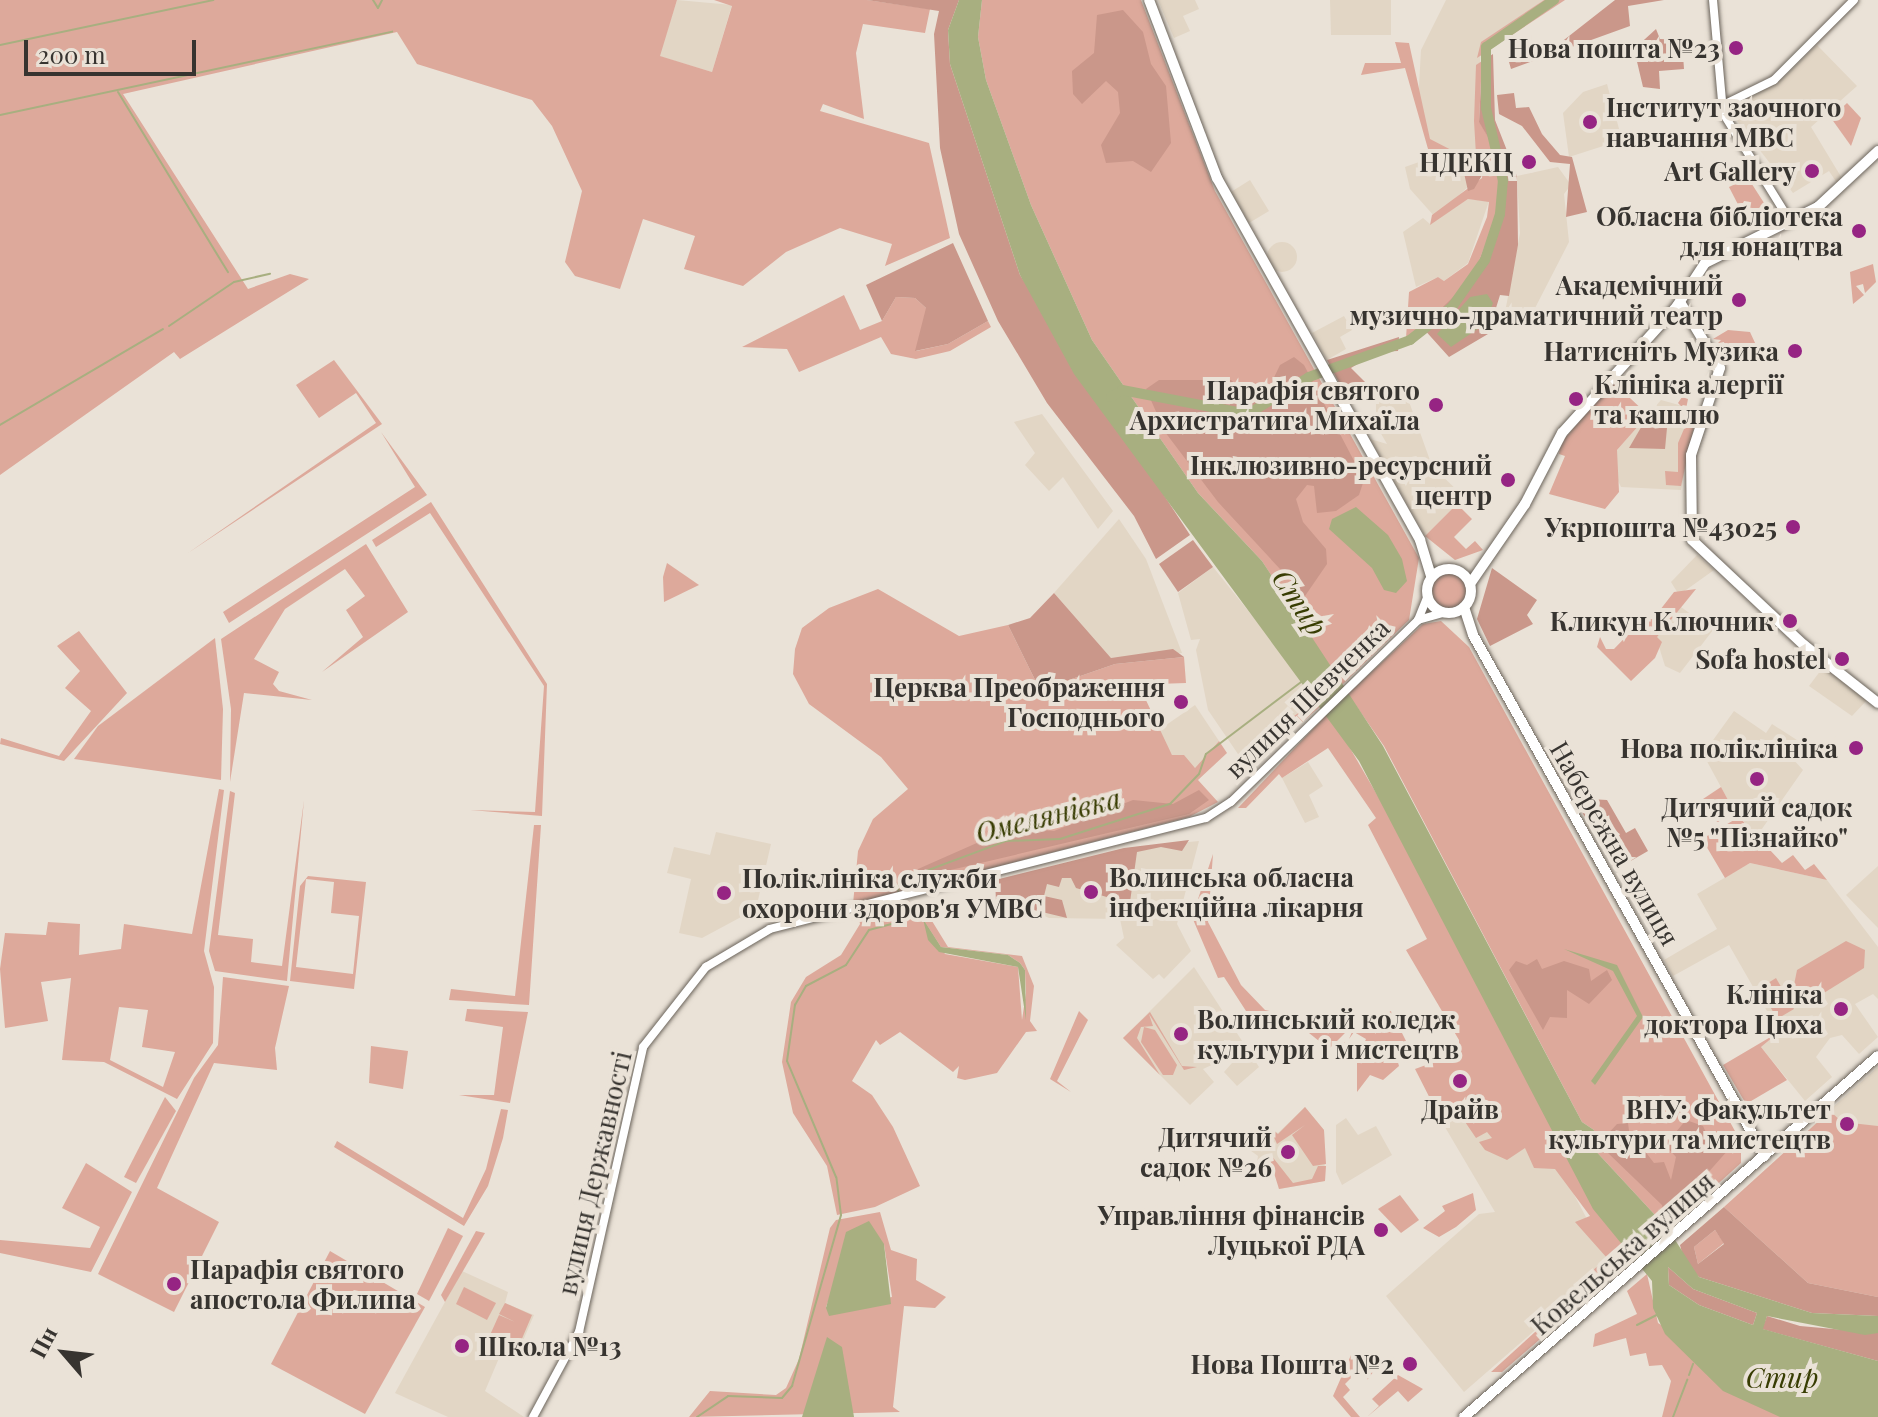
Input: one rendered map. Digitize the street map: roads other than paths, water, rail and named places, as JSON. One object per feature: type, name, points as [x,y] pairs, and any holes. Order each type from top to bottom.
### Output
[{"type":"main road","points":[[1149,0],[1217,178],[1427,554],[1431,576],[1427,598],[1454,611],[1562,433],[1680,302],[1705,263],[1829,200],[1874,166],[1878,151]]},
{"type":"main road","points":[[1680,302],[1720,368],[1691,455],[1692,540],[1804,645],[1878,703]]},
{"type":"main road","points":[[1427,554],[1445,569]]},
{"type":"main road","points":[[1431,576],[1445,569],[1457,570],[1488,559]]},
{"type":"main road","points":[[1457,570],[1470,584]]},
{"type":"main road","name":"Набережна вулиця","points":[[1454,611],[1473,635],[1765,1156]]},
{"type":"main road","name":"Ковельська вулиця","points":[[1464,1417],[1718,1200],[1878,1056]]},
{"type":"street","points":[[1713,0],[1721,106],[1790,221]]},
{"type":"street","points":[[1721,106],[1774,80],[1854,0]]},
{"type":"street","name":"вулиця Шевченка","points":[[1226,807],[1418,620],[1427,598]]},
{"type":"street","name":"вулиця Шевченка","points":[[1418,620],[1454,611]]},
{"type":"street","name":"вулиця Державності","points":[[533,1417],[579,1332],[628,1094],[658,1020],[702,971],[744,940],[892,899],[1191,825],[1226,807]]},
{"type":"water","name":"Стир","points":[[959,0],[982,0],[978,37],[986,80],[1031,205],[1092,340],[1198,493],[1262,561],[1383,746],[1582,1122],[1594,1130],[1592,1147],[1668,1229],[1699,1277],[1812,1313],[1878,1316],[1878,1333],[1865,1335],[1767,1316],[1763,1329],[1878,1361],[1878,1417],[1780,1417],[1723,1391],[1665,1334],[1653,1308],[1652,1281],[1593,1209],[1359,761],[1074,374],[1020,275],[950,64],[948,30]],"holes":[[[1668,1267],[1693,1289],[1757,1313],[1753,1325],[1699,1305],[1669,1285]]]},
{"type":"water","points":[[1487,294],[1493,303],[1485,324],[1451,347],[1437,334],[1470,297]]},
{"type":"water","points":[[1356,507],[1388,535],[1402,559],[1407,581],[1396,593],[1384,590],[1372,568],[1329,529],[1332,519]]},
{"type":"water","points":[[923,919],[941,947],[1008,955],[1020,963],[1025,970],[1026,1020],[1018,967],[939,952],[928,940]]},
{"type":"water","points":[[1564,949],[1617,965],[1643,1017],[1595,1085],[1591,1081],[1637,1016],[1613,971]]},
{"type":"water","points":[[869,1221],[884,1244],[891,1304],[829,1316],[826,1308],[846,1232]]},
{"type":"water","points":[[827,1337],[842,1347],[854,1417],[802,1417]]},
{"type":"waterway","points":[[0,45],[213,0]]},
{"type":"waterway","points":[[373,0],[378,8],[382,0]]},
{"type":"waterway","points":[[1111,397],[1122,390],[1248,414],[1309,377],[1410,340],[1452,307],[1485,260],[1500,214],[1503,181],[1486,108],[1486,47],[1554,0]]},
{"type":"waterway","points":[[0,115],[392,32]]},
{"type":"waterway","points":[[118,92],[228,272]]},
{"type":"waterway","points":[[169,326],[234,282],[270,274]]},
{"type":"waterway","points":[[0,425],[163,329]]},
{"type":"waterway","name":"Омелянівка","points":[[898,893],[899,881],[1006,841],[1060,839],[1170,804],[1199,774],[1206,754],[1304,680]]},
{"type":"waterway","name":"Омелянівка","points":[[697,1417],[728,1396],[782,1398],[792,1386],[841,1215],[836,1177],[787,1061],[795,1005],[806,986],[846,965],[869,930],[899,922],[905,910],[900,899]]},
{"type":"waterway","points":[[1637,1325],[1657,1315]]},
{"type":"waterway","points":[[1689,1375],[1693,1364]]},
{"type":"waterway","points":[[1673,1417],[1687,1380]]},
{"type":"place","name":"Нова пошта №23","points":[[1736,48]]},
{"type":"place","name":"Інститут заочного навчання МВС","points":[[1590,122]]},
{"type":"place","name":"НДЕКЦ","points":[[1529,162]]},
{"type":"place","name":"Art Gallery","points":[[1812,171]]},
{"type":"place","name":"Обласна бібліотека для юнацтва","points":[[1859,231]]},
{"type":"place","name":"Академічний музично-драматичний театр","points":[[1739,300]]},
{"type":"place","name":"Натисніть Музика","points":[[1795,351]]},
{"type":"place","name":"Клініка алергії та кашлю","points":[[1576,399]]},
{"type":"place","name":"Парафія святого Архистратига Михаїла","points":[[1436,405]]},
{"type":"place","name":"Інклюзивно-ресурсний центр","points":[[1508,480]]},
{"type":"place","name":"Укрпошта №43025","points":[[1793,527]]},
{"type":"place","name":"Кликун Ключник","points":[[1790,621]]},
{"type":"place","name":"Sofa hostel","points":[[1842,659]]},
{"type":"place","name":"Церква Преображення Господнього","points":[[1181,702]]},
{"type":"place","name":"Нова поліклініка","points":[[1856,748]]},
{"type":"place","name":"Дитячий садок №5 \"Пізнайко\"","points":[[1757,779]]},
{"type":"place","name":"Волинська обласна інфекційна лікарня","points":[[1091,892]]},
{"type":"place","name":"Поліклініка служби охорони здоров'я УМВС","points":[[724,893]]},
{"type":"place","name":"Клініка доктора Цюха","points":[[1841,1009]]},
{"type":"place","name":"Волинський коледж культури і мистецтв","points":[[1181,1034]]},
{"type":"place","name":"Драйв","points":[[1460,1081]]},
{"type":"place","name":"ВНУ: Факультет культури та мистецтв","points":[[1847,1124]]},
{"type":"place","name":"Дитячий садок №26","points":[[1288,1152]]},
{"type":"place","name":"Управління фінансів Луцької РДА","points":[[1381,1230]]},
{"type":"place","name":"Парафія святого апостола Филипа","points":[[174,1284]]},
{"type":"place","name":"Школа №13","points":[[462,1346]]},
{"type":"place","name":"Нова Пошта №2","points":[[1410,1364]]}]
